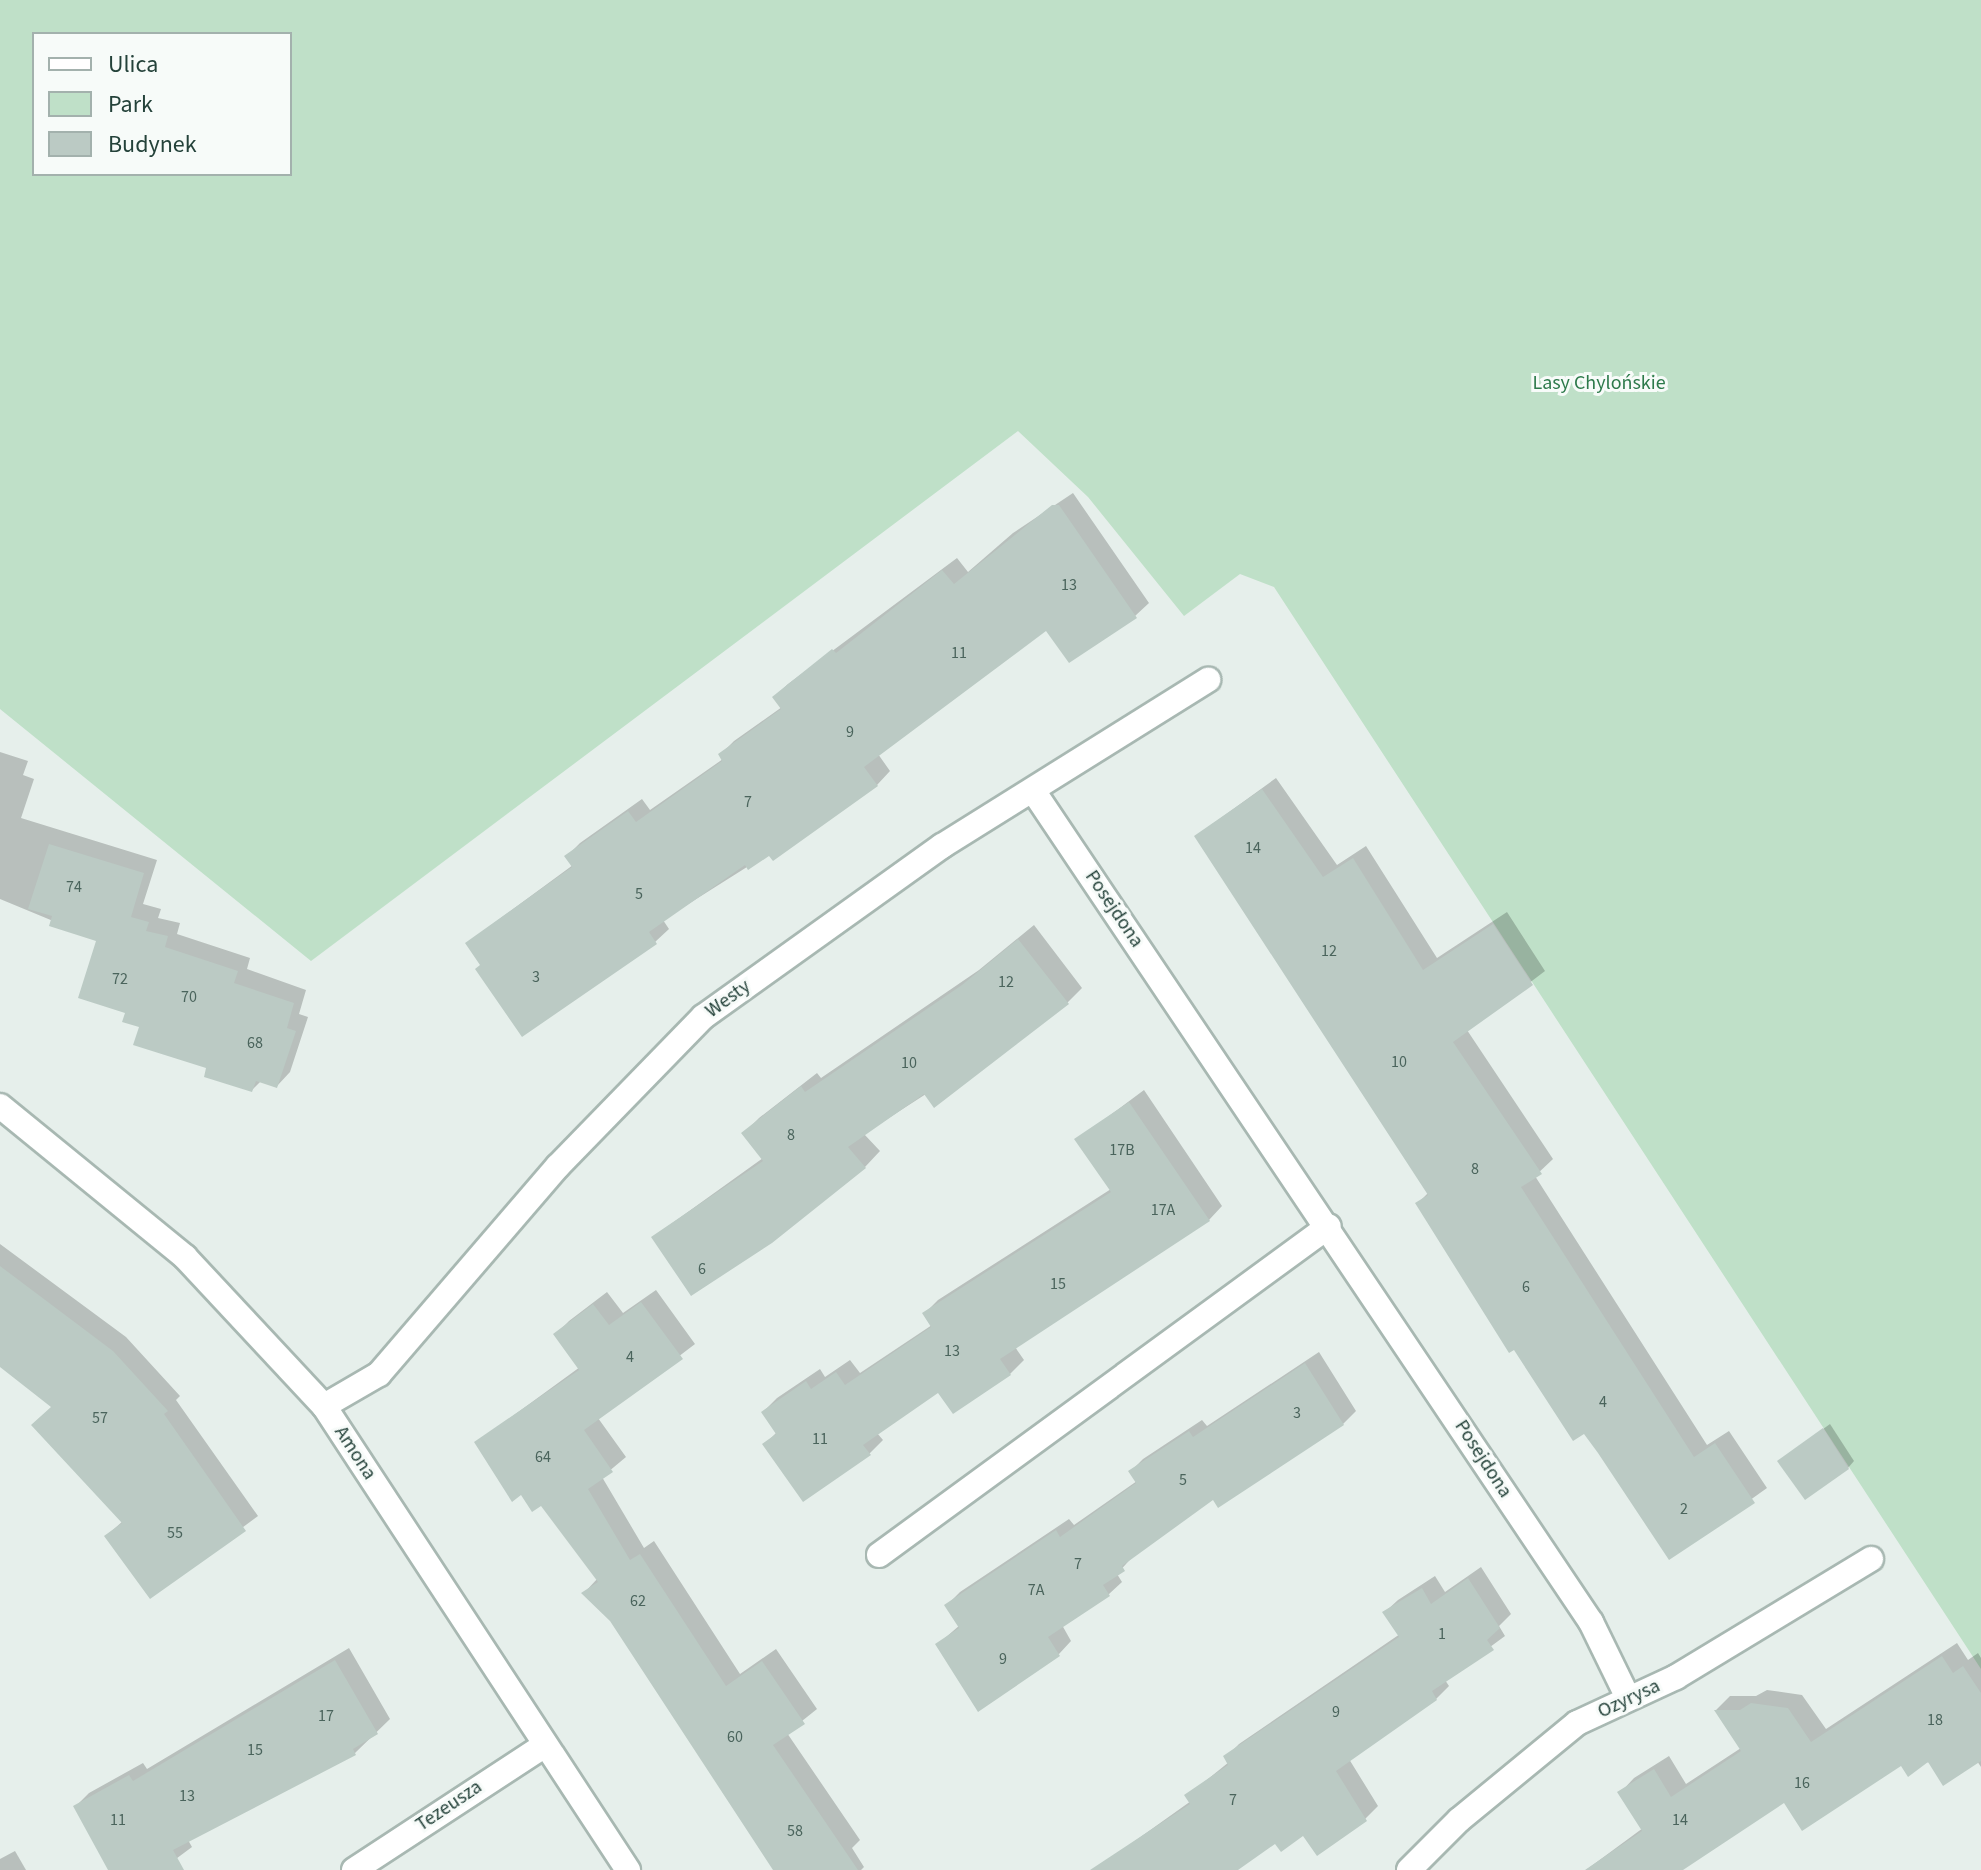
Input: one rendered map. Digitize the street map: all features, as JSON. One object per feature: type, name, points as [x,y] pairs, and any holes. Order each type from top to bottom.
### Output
[{"type":"street","name":"Westy","points":[[324,1406],[379,1374],[558,1166],[703,1017],[942,846],[1034,792],[1208,680]]},
{"type":"street","name":"Posejdona","points":[[1034,792],[1329,1226],[1591,1622],[1628,1698]]},
{"type":"street","name":"Amona","points":[[0,1106],[185,1257],[324,1406],[628,1870]]},
{"type":"street","points":[[879,1555],[1329,1226]]},
{"type":"street","name":"Ozyrysa","points":[[1409,1870],[1459,1820],[1567,1731],[1628,1698],[1676,1677],[1871,1559]]},
{"type":"street","name":"Tezeusza","points":[[354,1870],[545,1745]]},
{"type":"green space","name":"Lasy Chylońskie","points":[[0,0],[1981,0],[1981,1669],[1274,587],[1240,574],[1184,616],[1088,497],[1018,431],[311,961],[0,709]]},
{"type":"building","points":[[1052,505],[1059,505],[1137,618],[1069,663],[1046,631],[864,767],[878,786],[773,861],[769,856],[748,870],[745,865],[649,932],[657,944],[522,1037],[475,969],[480,965],[465,943],[572,867],[564,856],[628,811],[636,822],[722,761],[718,754],[781,709],[772,697],[832,649],[836,653],[942,570],[954,584]]},
{"type":"building","points":[[1262,789],[1323,877],[1353,858],[1423,970],[1493,924],[1533,985],[1453,1042],[1542,1174],[1521,1187],[1694,1457],[1715,1443],[1755,1503],[1669,1560],[1584,1434],[1573,1441],[1514,1350],[1509,1353],[1415,1203],[1428,1195],[1194,836]]},
{"type":"building","points":[[49,844],[144,873],[131,917],[149,922],[146,931],[168,936],[165,947],[238,971],[234,983],[294,1003],[287,1028],[296,1031],[277,1088],[256,1081],[252,1092],[204,1077],[206,1068],[133,1045],[139,1027],[122,1022],[125,1013],[78,998],[96,941],[49,926],[52,916],[28,909]]},
{"type":"building","points":[[1018,939],[1069,1004],[934,1108],[924,1094],[848,1147],[866,1168],[772,1243],[691,1296],[651,1237],[763,1161],[741,1133],[801,1086],[805,1092],[962,985]]},
{"type":"building","points":[[1129,1102],[1210,1221],[1000,1359],[1011,1375],[953,1414],[938,1393],[863,1445],[871,1455],[803,1502],[762,1444],[776,1434],[761,1412],[806,1381],[811,1389],[836,1372],[845,1385],[931,1327],[922,1313],[1111,1192],[1074,1139]]},
{"type":"building","points":[[0,1266],[113,1351],[168,1411],[164,1414],[246,1531],[150,1599],[104,1536],[122,1523],[31,1425],[51,1407],[0,1367]]},
{"type":"building","points":[[641,1302],[683,1359],[584,1430],[613,1472],[588,1489],[630,1560],[640,1554],[726,1686],[762,1661],[805,1724],[773,1745],[858,1870],[773,1870],[610,1621],[581,1593],[598,1582],[541,1506],[532,1512],[521,1495],[512,1502],[474,1442],[579,1370],[553,1334],[593,1304],[609,1325]]},
{"type":"building","points":[[1305,1363],[1344,1425],[1218,1508],[1213,1500],[1122,1566],[1125,1571],[1103,1585],[1110,1596],[1048,1637],[1060,1656],[978,1712],[935,1644],[959,1628],[944,1605],[1056,1530],[1060,1537],[1136,1483],[1128,1471],[1189,1431],[1193,1437]]},
{"type":"building","points":[[1823,1428],[1849,1469],[1805,1500],[1777,1461]]},
{"type":"building","points":[[1468,1578],[1500,1628],[1487,1640],[1494,1650],[1432,1691],[1437,1700],[1336,1771],[1367,1821],[1317,1856],[1303,1836],[1281,1852],[1275,1844],[1238,1870],[1090,1870],[1190,1804],[1184,1795],[1228,1765],[1223,1756],[1399,1637],[1382,1612],[1422,1588],[1431,1604]]},
{"type":"building","points":[[1942,1656],[1953,1673],[1963,1666],[1981,1693],[1981,1761],[1943,1786],[1928,1762],[1908,1777],[1901,1766],[1802,1831],[1784,1803],[1683,1870],[1585,1870],[1642,1831],[1617,1792],[1654,1769],[1671,1797],[1741,1751],[1714,1710],[1740,1710],[1751,1703],[1788,1708],[1811,1742]]},
{"type":"building","points":[[335,1660],[378,1734],[353,1749],[356,1755],[173,1850],[184,1870],[108,1870],[73,1806],[129,1775],[133,1781]]}]
